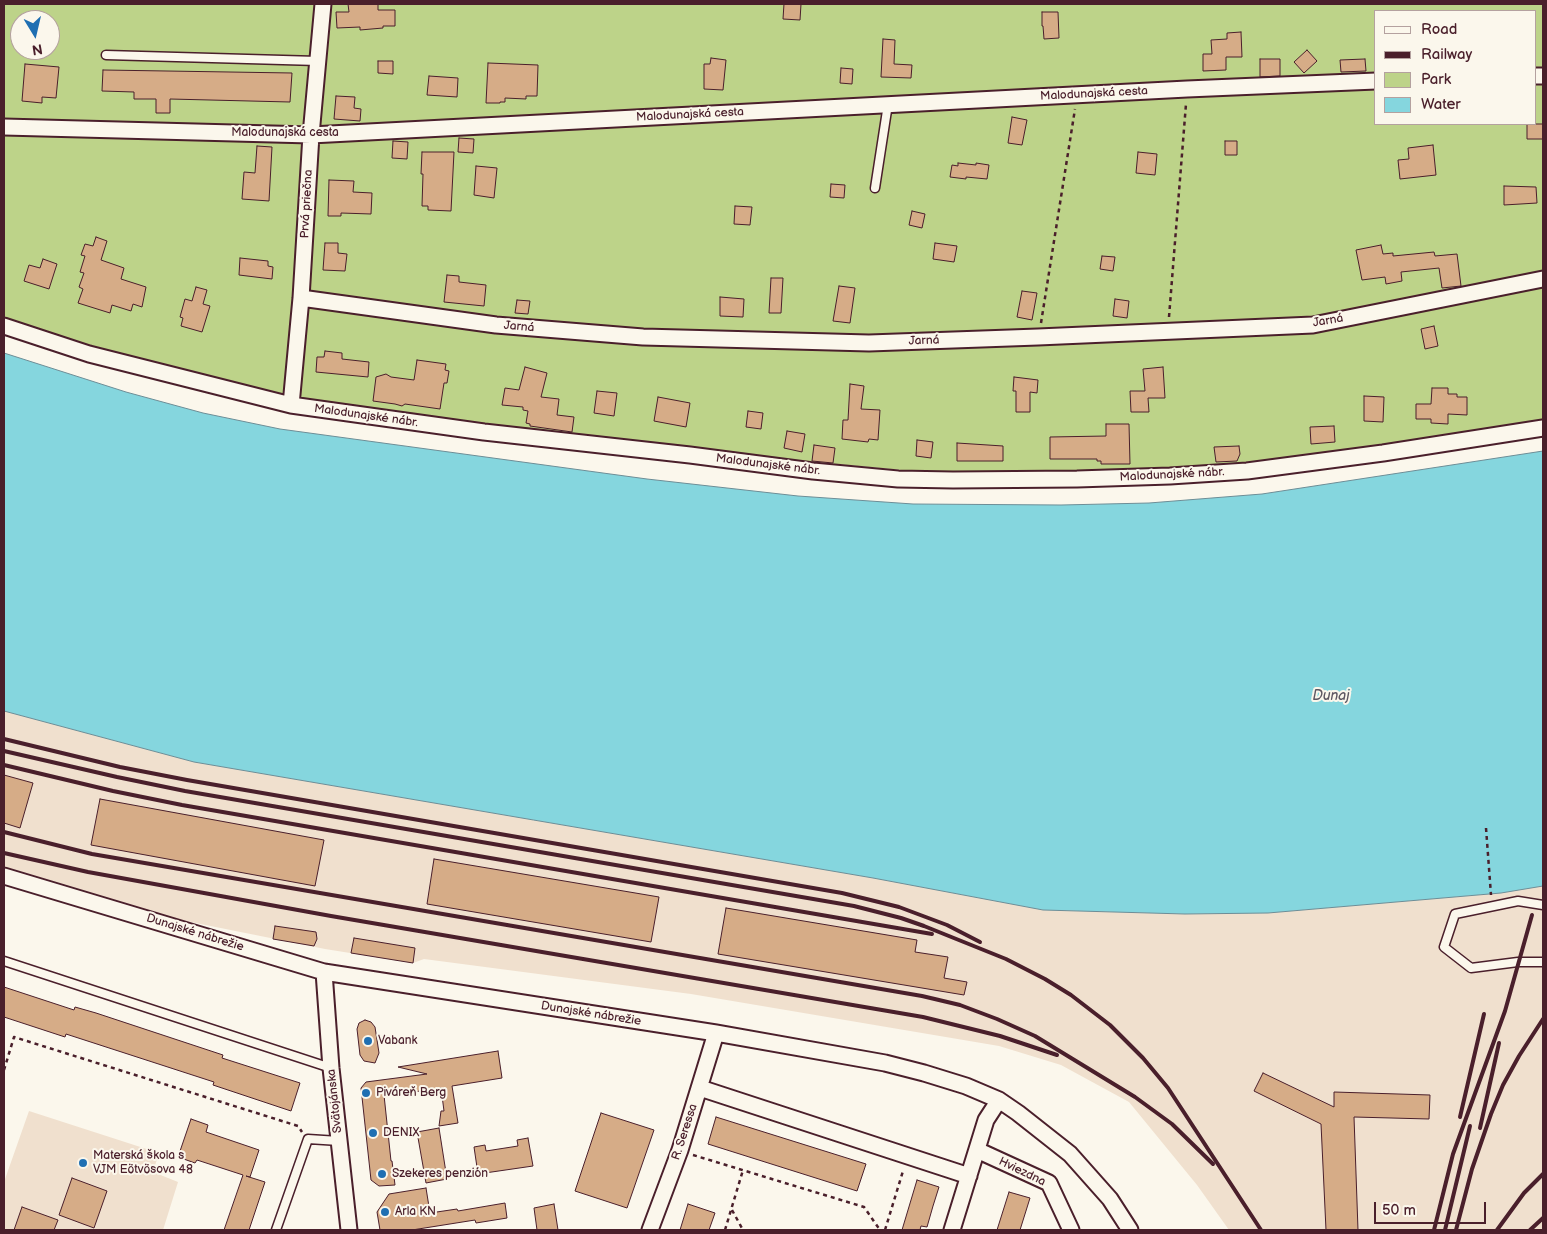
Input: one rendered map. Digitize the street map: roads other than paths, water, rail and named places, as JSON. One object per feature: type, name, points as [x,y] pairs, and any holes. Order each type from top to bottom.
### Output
[{"type":"street","name":"Prvá priečna","points":[[291,405],[301,298],[311,135],[323,4]]},
{"type":"street","name":"Malodunajská cesta","points":[[4,127],[311,135],[888,104],[1374,81]]},
{"type":"street","name":"Jarná","points":[[301,298],[496,325],[643,337],[869,343],[1313,325],[1543,279]]},
{"type":"street","name":"Malodunajské nábr.","points":[[4,326],[89,354],[291,405],[484,432],[813,471],[898,479],[1086,479],[1247,471],[1383,453],[1543,428]]},
{"type":"street","name":"Dunajské nábrežie","points":[[4,876],[324,972],[716,1033],[885,1063],[966,1086],[998,1100],[1018,1113],[1070,1154],[1110,1198],[1130,1230]]},
{"type":"street","name":"Svätojánska","points":[[324,972],[331,1068],[349,1230]]},
{"type":"street","name":"R. Seressa","points":[[650,1230],[680,1150],[716,1033]]},
{"type":"street","points":[[700,1088],[969,1176]]},
{"type":"street","points":[[952,1230],[986,1120],[998,1100]]},
{"type":"street","name":"Hviezdna","points":[[977,1150],[1048,1183],[1071,1230]]},
{"type":"lane","points":[[106,55],[318,61]]},
{"type":"lane","points":[[875,188],[888,104]]},
{"type":"lane","points":[[1543,905],[1518,902],[1455,914],[1444,947],[1471,968],[1518,962],[1543,962]]},
{"type":"lane","points":[[4,961],[331,1068]]},
{"type":"lane","points":[[276,1230],[308,1139],[339,1142]]},
{"type":"water","name":"Dunaj","points":[[4,353],[126,392],[203,413],[280,429],[647,479],[798,496],[913,504],[1061,505],[1149,503],[1262,494],[1543,451],[1543,886],[1501,893],[1268,913],[1185,914],[1043,910],[873,878],[194,762],[4,711]]},
{"type":"railway","points":[[4,739],[120,767],[187,780],[842,893],[899,907],[947,925],[980,942]]},
{"type":"railway","points":[[4,751],[185,791],[854,906],[924,926],[1006,959],[1045,979],[1071,995],[1110,1025],[1143,1058],[1168,1088],[1261,1230]]},
{"type":"railway","points":[[4,765],[182,805],[932,934]]},
{"type":"railway","points":[[4,832],[92,854],[922,996],[960,1005],[1035,1036],[1135,1097],[1172,1124],[1213,1164]]},
{"type":"railway","points":[[4,853],[88,872],[331,916],[923,1017],[1000,1036],[1057,1055]]},
{"type":"railway","points":[[1434,1230],[1453,1154],[1505,1011],[1532,915]]},
{"type":"railway","points":[[1460,1117],[1484,1014]]},
{"type":"railway","points":[[1456,1230],[1472,1169],[1491,1114],[1503,1085],[1543,1019]]},
{"type":"railway","points":[[1480,1128],[1499,1043]]},
{"type":"railway","points":[[1445,1230],[1470,1126]]},
{"type":"railway","points":[[1497,1230],[1524,1193],[1543,1174]]},
{"type":"railway","points":[[1530,1230],[1543,1218]]},
{"type":"place","name":"Vabank","points":[[368,1041]]},
{"type":"place","name":"Piváreň Berg","points":[[366,1093]]},
{"type":"place","name":"DENIX","points":[[373,1133]]},
{"type":"place","name":"Materská škola s VJM Eötvösova 48","points":[[83,1163]]},
{"type":"place","name":"Szekeres penzión","points":[[382,1174]]},
{"type":"place","name":"Arla KN","points":[[385,1212]]}]
